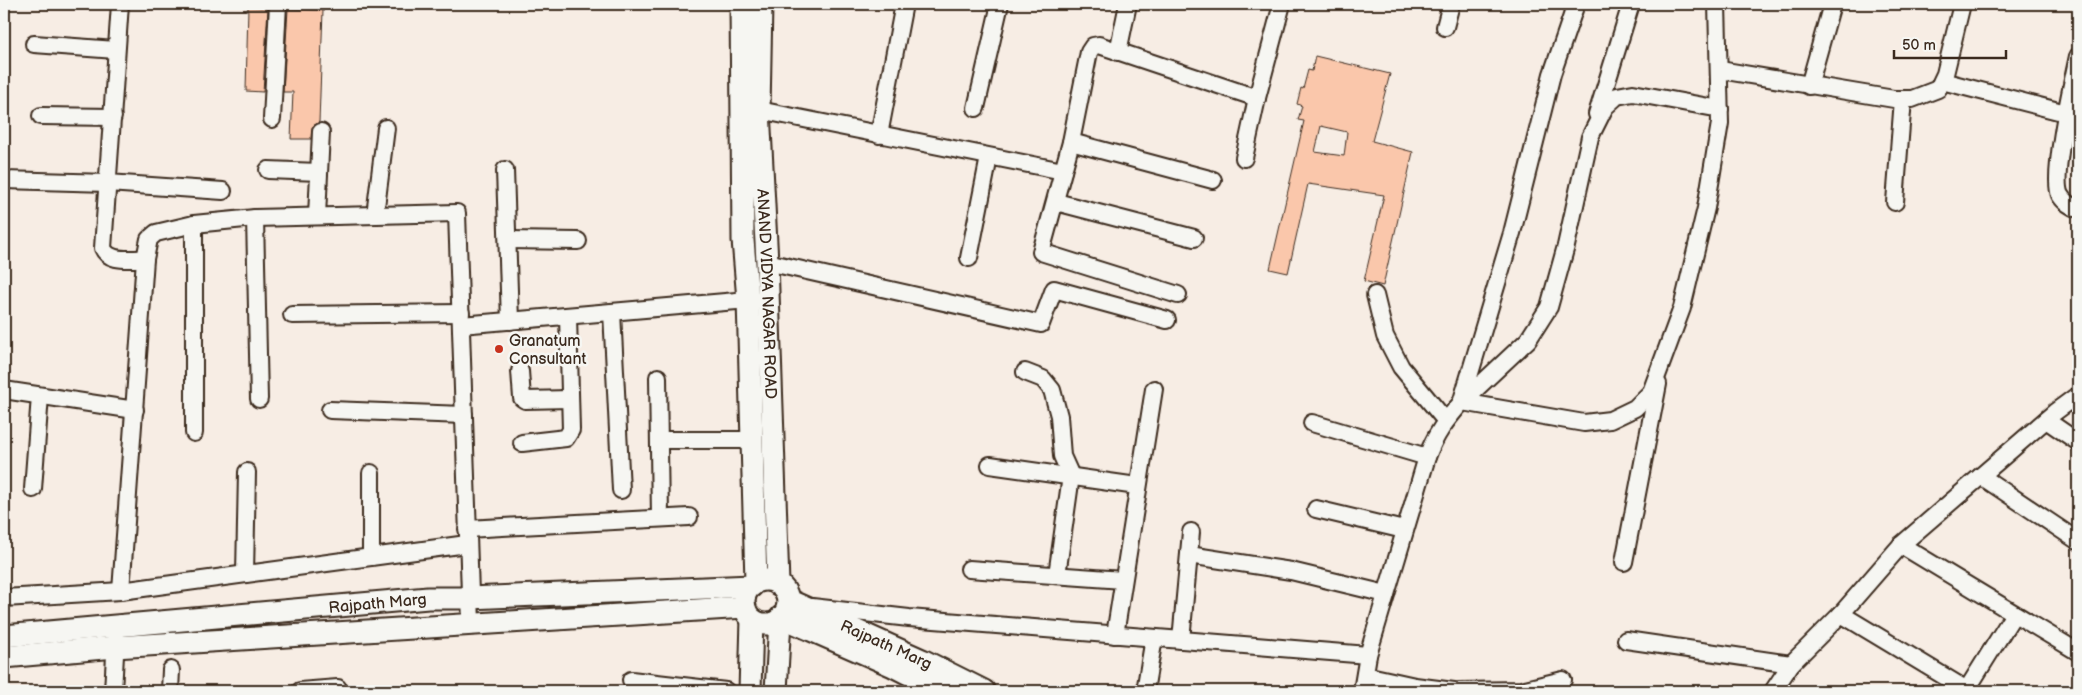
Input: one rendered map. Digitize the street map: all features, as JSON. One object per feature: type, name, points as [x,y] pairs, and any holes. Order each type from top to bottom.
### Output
[{"type":"main road","name":"ANAND VIDYA NAGAR ROAD","points":[[741,4],[743,240],[748,300],[754,584]]},
{"type":"main road","name":"ANAND VIDYA NAGAR ROAD","points":[[761,4],[759,110],[785,605],[776,691]]},
{"type":"main road","points":[[768,580],[785,605],[766,625],[757,623],[748,613],[743,603],[747,591],[754,584],[768,580]]},
{"type":"main road","name":"Rajpath Marg","points":[[4,657],[116,637],[428,598],[469,598],[754,584]]},
{"type":"main road","name":"Rajpath Marg","points":[[785,605],[893,666],[942,691]]},
{"type":"main road","name":"Rajpath Marg","points":[[785,605],[922,660],[984,691]]},
{"type":"main road","points":[[748,613],[750,691]]},
{"type":"main road","name":"Rajpath Marg","points":[[4,636],[116,637],[748,613]]},
{"type":"street","points":[[120,4],[103,248],[105,254],[111,258],[145,259]]},
{"type":"street","points":[[272,119],[278,4]]},
{"type":"street","points":[[879,135],[904,4]]},
{"type":"street","points":[[976,108],[1000,4]]},
{"type":"street","points":[[1118,52],[1128,4]]},
{"type":"street","points":[[1244,158],[1257,98],[1282,4]]},
{"type":"street","points":[[1445,28],[1451,4]]},
{"type":"street","points":[[1462,402],[1512,233],[1552,74],[1576,4]]},
{"type":"street","points":[[1454,691],[1415,686],[1363,683],[1368,655],[1404,530],[1435,437],[1445,420],[1462,402],[1528,340],[1549,307],[1566,246],[1590,138],[1631,4]]},
{"type":"street","points":[[1462,402],[1584,424],[1610,420],[1635,408],[1651,392],[1662,367],[1682,308],[1706,208],[1720,123],[1718,4]]},
{"type":"street","points":[[1809,86],[1832,4]]},
{"type":"street","points":[[1720,70],[1894,99],[1927,94],[1938,89],[1945,74],[1962,4]]},
{"type":"street","points":[[34,44],[116,50]]},
{"type":"street","points":[[1178,295],[1041,252],[1071,142],[1088,52],[1093,46],[1099,45],[1257,98]]},
{"type":"street","points":[[2078,56],[2066,113],[2057,178],[2060,195],[2070,206],[2078,209]]},
{"type":"street","points":[[1942,81],[2066,113]]},
{"type":"street","points":[[1590,138],[1605,107],[1617,96],[1633,93],[1720,109]]},
{"type":"street","points":[[1895,202],[1903,99]]},
{"type":"street","points":[[759,110],[1062,171]]},
{"type":"street","points":[[41,116],[113,118]]},
{"type":"street","points":[[375,215],[386,128]]},
{"type":"street","points":[[317,216],[321,132]]},
{"type":"street","points":[[1071,142],[1213,180]]},
{"type":"street","points":[[969,258],[989,157]]},
{"type":"street","points":[[268,170],[319,172]]},
{"type":"street","points":[[505,170],[510,321]]},
{"type":"street","points":[[4,180],[108,183],[223,191]]},
{"type":"street","points":[[1056,202],[1194,238]]},
{"type":"street","points":[[121,592],[145,259],[149,239],[156,233],[194,224],[256,218],[457,213],[471,624]]},
{"type":"street","points":[[256,218],[259,399]]},
{"type":"street","points":[[194,224],[194,434]]},
{"type":"street","points":[[508,240],[578,241]]},
{"type":"street","points":[[767,262],[1041,324],[1054,289],[1167,320]]},
{"type":"street","points":[[1375,295],[1385,336],[1401,367],[1445,420]]},
{"type":"street","points":[[292,315],[510,321],[748,300]]},
{"type":"street","points":[[612,312],[621,490]]},
{"type":"street","points":[[522,443],[566,438],[571,430],[568,316]]},
{"type":"street","points":[[1624,562],[1662,367]]},
{"type":"street","points":[[520,371],[522,398],[525,400],[570,399]]},
{"type":"street","points":[[1024,372],[1043,379],[1052,390],[1059,416],[1062,456],[1070,476],[1057,575]]},
{"type":"street","points":[[658,377],[660,518]]},
{"type":"street","points":[[1115,635],[1137,486],[1154,389]]},
{"type":"street","points":[[4,390],[135,410]]},
{"type":"street","points":[[1773,691],[1791,664],[1841,614],[1901,546],[2046,420],[2078,395]]},
{"type":"street","points":[[33,489],[40,396]]},
{"type":"street","points":[[330,410],[464,415]]},
{"type":"street","points":[[2046,420],[2078,442]]},
{"type":"street","points":[[1312,423],[1427,457]]},
{"type":"street","points":[[659,440],[751,440]]},
{"type":"street","points":[[990,465],[1137,486]]},
{"type":"street","points":[[245,574],[247,472]]},
{"type":"street","points":[[371,473],[371,557]]},
{"type":"street","points":[[1981,476],[2078,541]]},
{"type":"street","points":[[1316,509],[1404,530]]},
{"type":"street","points":[[4,598],[121,592],[371,557],[467,536],[689,517]]},
{"type":"street","points":[[1182,640],[1191,532]]},
{"type":"street","points":[[1901,546],[2078,652]]},
{"type":"street","points":[[1189,555],[1291,571],[1386,594]]},
{"type":"street","points":[[968,568],[1123,580]]},
{"type":"street","points":[[785,605],[909,618],[1368,655]]},
{"type":"street","points":[[1841,614],[1966,691],[2014,614]]},
{"type":"street","points":[[113,691],[116,637]]},
{"type":"street","points":[[1145,691],[1154,638]]},
{"type":"street","points":[[1626,640],[1791,664]]},
{"type":"street","points":[[170,691],[171,670]]},
{"type":"street","points":[[631,680],[726,691]]},
{"type":"street","points":[[1459,691],[1532,689],[1563,680]]},
{"type":"street","points":[[300,691],[338,688]]},
{"type":"building","points":[[248,7],[268,8],[263,92],[246,91]]},
{"type":"building","points":[[288,9],[323,10],[319,122],[312,127],[311,139],[291,139],[293,92],[283,92]]},
{"type":"building","points":[[1315,56],[1390,74],[1372,141],[1413,152],[1383,286],[1364,281],[1384,195],[1308,184],[1288,273],[1270,269],[1304,121],[1298,120],[1302,106],[1297,104],[1308,70],[1312,71]],"holes":[[[1321,126],[1347,132],[1344,156],[1315,152]]]},
{"type":"place","name":"Granatum Consultant","points":[[499,349]]}]
